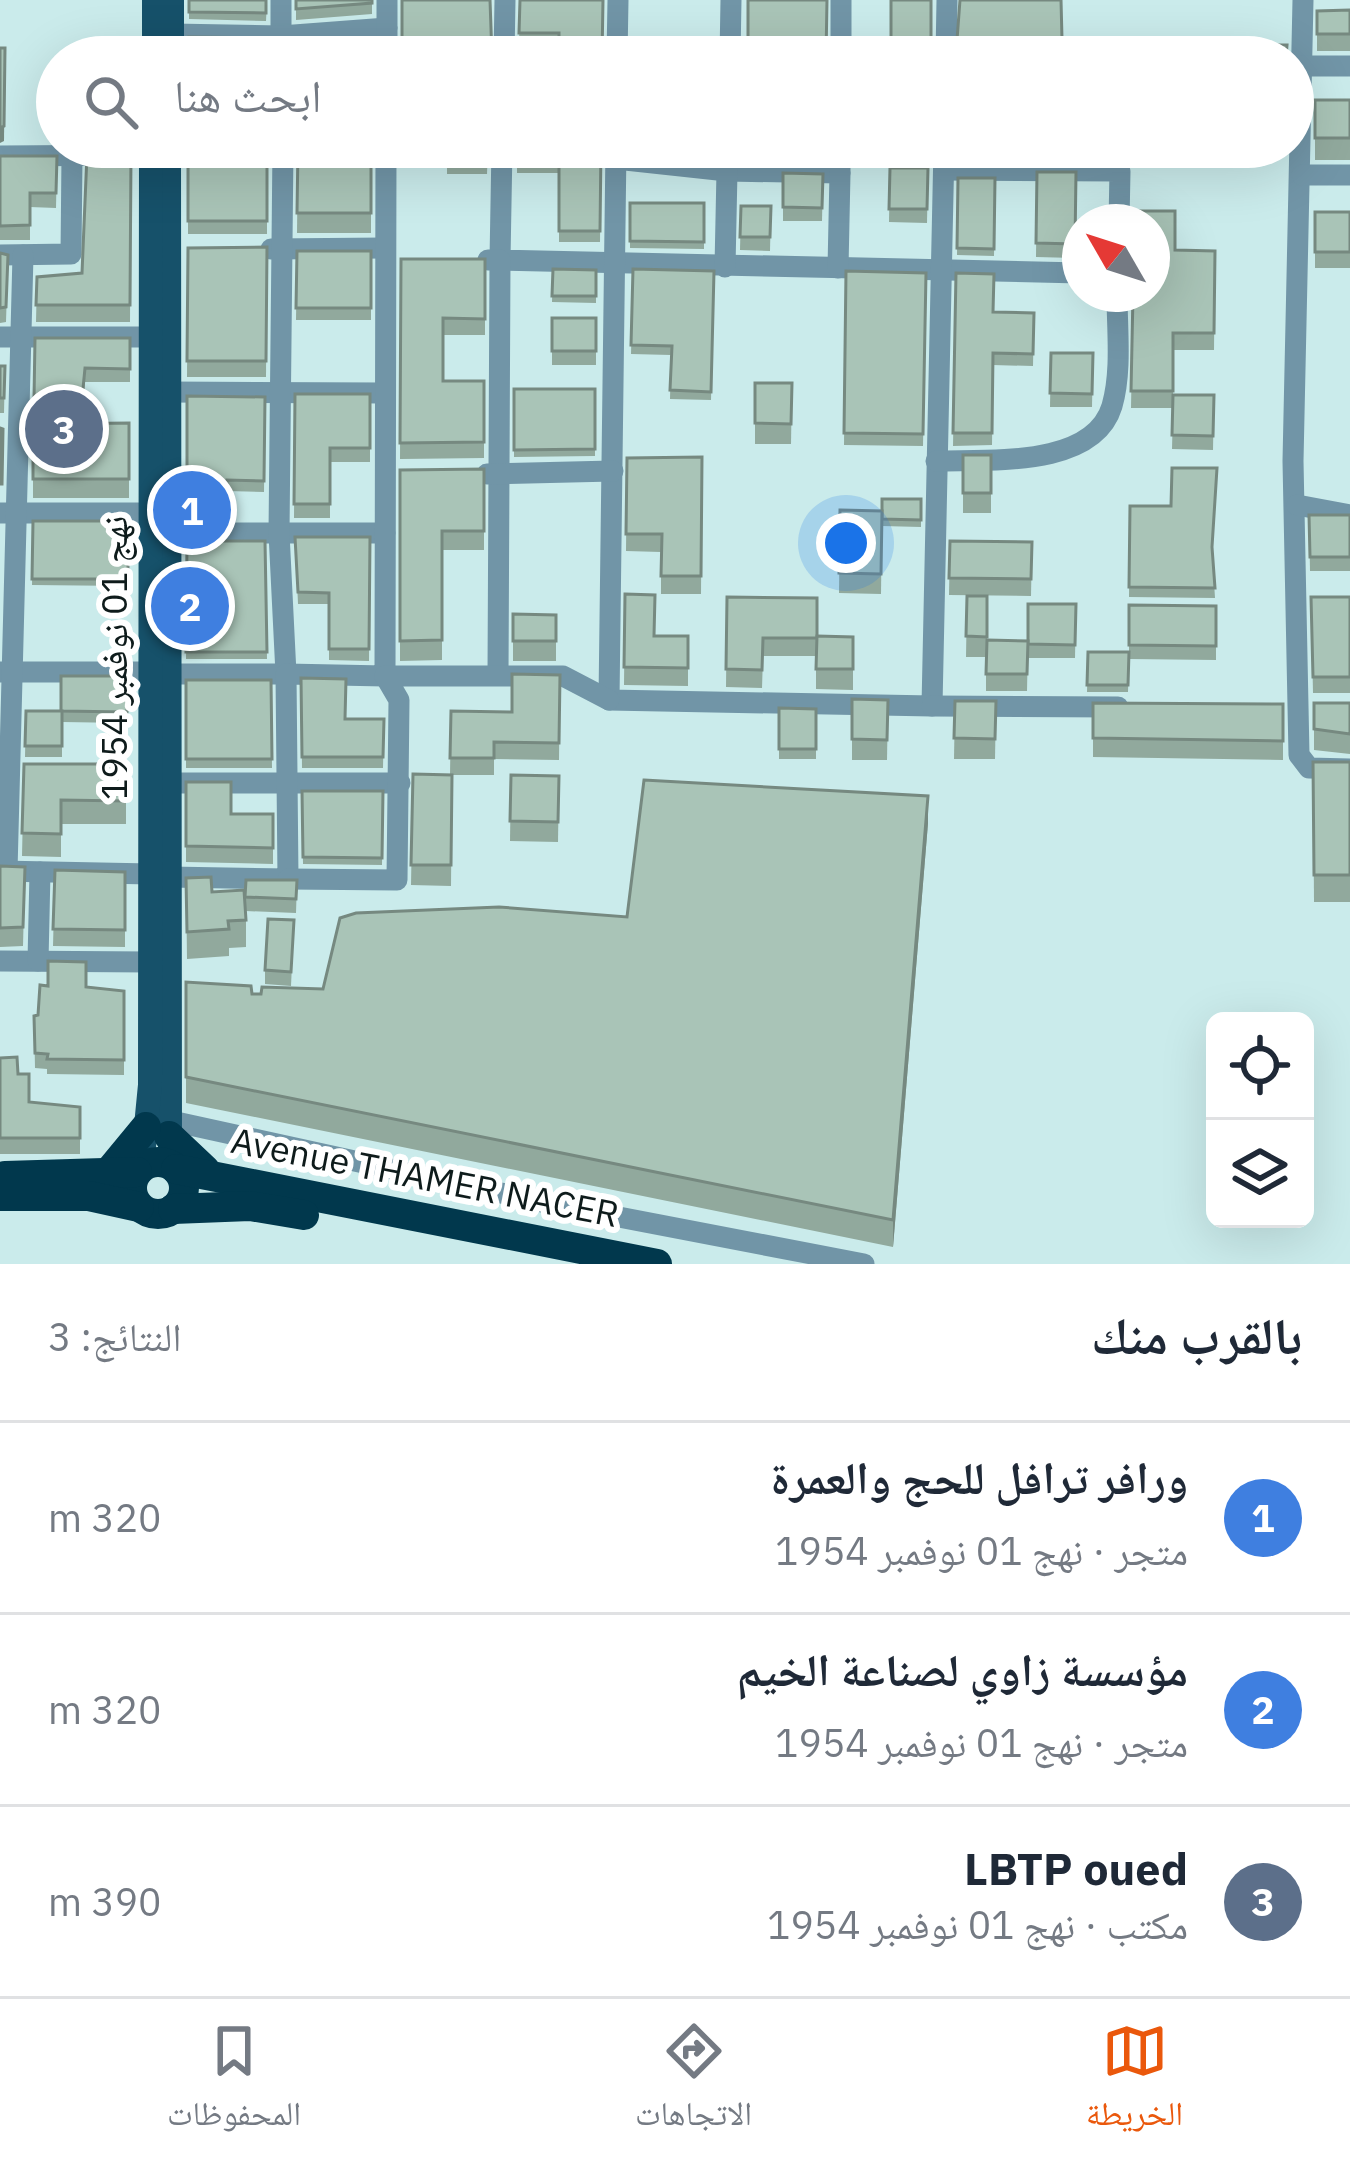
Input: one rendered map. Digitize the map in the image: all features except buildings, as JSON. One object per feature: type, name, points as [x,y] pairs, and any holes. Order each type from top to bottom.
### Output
[{"type":"highway","name":"Avenue THAMER NACER","points":[[0,1176],[152,1154],[210,1174],[657,1264]]},
{"type":"highway","points":[[139,1207],[131,1190],[152,1154],[184,1190],[173,1209]]},
{"type":"highway","points":[[0,1196],[89,1196],[139,1207]]},
{"type":"highway","name":"Avenue THAMER NACER","points":[[139,1207],[155,1215],[173,1209],[250,1206],[573,1264]]},
{"type":"main road","points":[[154,0],[154,36]]},
{"type":"main road","points":[[172,0],[172,36]]},
{"type":"main road","name":"نهج 01 نوفمبر 1954","points":[[156,168],[150,337],[139,428],[160,673]]},
{"type":"main road","name":"نهج 01 نوفمبر 1954","points":[[152,1154],[180,993],[160,875],[150,776],[169,533],[168,392],[180,249],[161,168]]},
{"type":"main road","name":"نهج 01 نوفمبر 1954","points":[[152,1154],[150,962],[160,875]]},
{"type":"street","points":[[281,0],[281,36]]},
{"type":"street","points":[[387,0],[387,36]]},
{"type":"street","points":[[504,36],[505,0]]},
{"type":"street","points":[[617,0],[617,36]]},
{"type":"street","points":[[730,36],[731,0]]},
{"type":"street","points":[[841,0],[841,36]]},
{"type":"street","points":[[946,36],[947,0]]},
{"type":"street","points":[[1303,0],[1303,36]]},
{"type":"street","points":[[340,36],[387,28]]},
{"type":"street","points":[[1314,66],[1350,66]]},
{"type":"street","points":[[0,156],[36,156]]},
{"type":"street","points":[[71,168],[71,254],[12,255],[24,337],[22,428],[10,513],[6,672],[16,772],[3,871],[398,880],[399,700],[385,676],[385,533],[396,475],[385,393],[392,256],[387,168]]},
{"type":"street","points":[[283,168],[279,533],[288,879]]},
{"type":"street","points":[[497,675],[502,168]]},
{"type":"street","points":[[609,700],[620,464],[616,168]]},
{"type":"street","points":[[708,168],[840,173]]},
{"type":"street","points":[[725,267],[727,168]]},
{"type":"street","points":[[838,268],[840,168]]},
{"type":"street","points":[[932,706],[944,168]]},
{"type":"street","points":[[1091,168],[1120,170],[1119,204]]},
{"type":"street","points":[[1302,168],[1293,461],[1299,755],[1304,765],[1350,769]]},
{"type":"street","points":[[1302,176],[1350,175]]},
{"type":"street","points":[[236,249],[392,256]]},
{"type":"street","points":[[454,260],[1062,273]]},
{"type":"street","points":[[936,461],[1049,457],[1088,437],[1111,411],[1116,312]]},
{"type":"street","points":[[0,337],[150,337]]},
{"type":"street","points":[[168,392],[385,393]]},
{"type":"street","points":[[452,474],[620,464]]},
{"type":"street","points":[[1297,505],[1350,515]]},
{"type":"street","points":[[10,513],[148,513]]},
{"type":"street","points":[[169,533],[385,533]]},
{"type":"street","points":[[6,672],[563,676],[609,700],[1139,707]]},
{"type":"street","points":[[150,776],[288,784],[400,783]]},
{"type":"street","points":[[38,961],[40,872]]},
{"type":"street","points":[[0,961],[150,962]]},
{"type":"street","points":[[152,1154],[551,1204],[864,1264]]},
{"type":"place","name":"LBTP oued","points":[[64,429]]},
{"type":"place","name":"ورافر ترافل للحج والعمرة","points":[[192,510]]},
{"type":"place","name":"مؤسسة زاوي لصناعة الخيم","points":[[190,606]]}]
